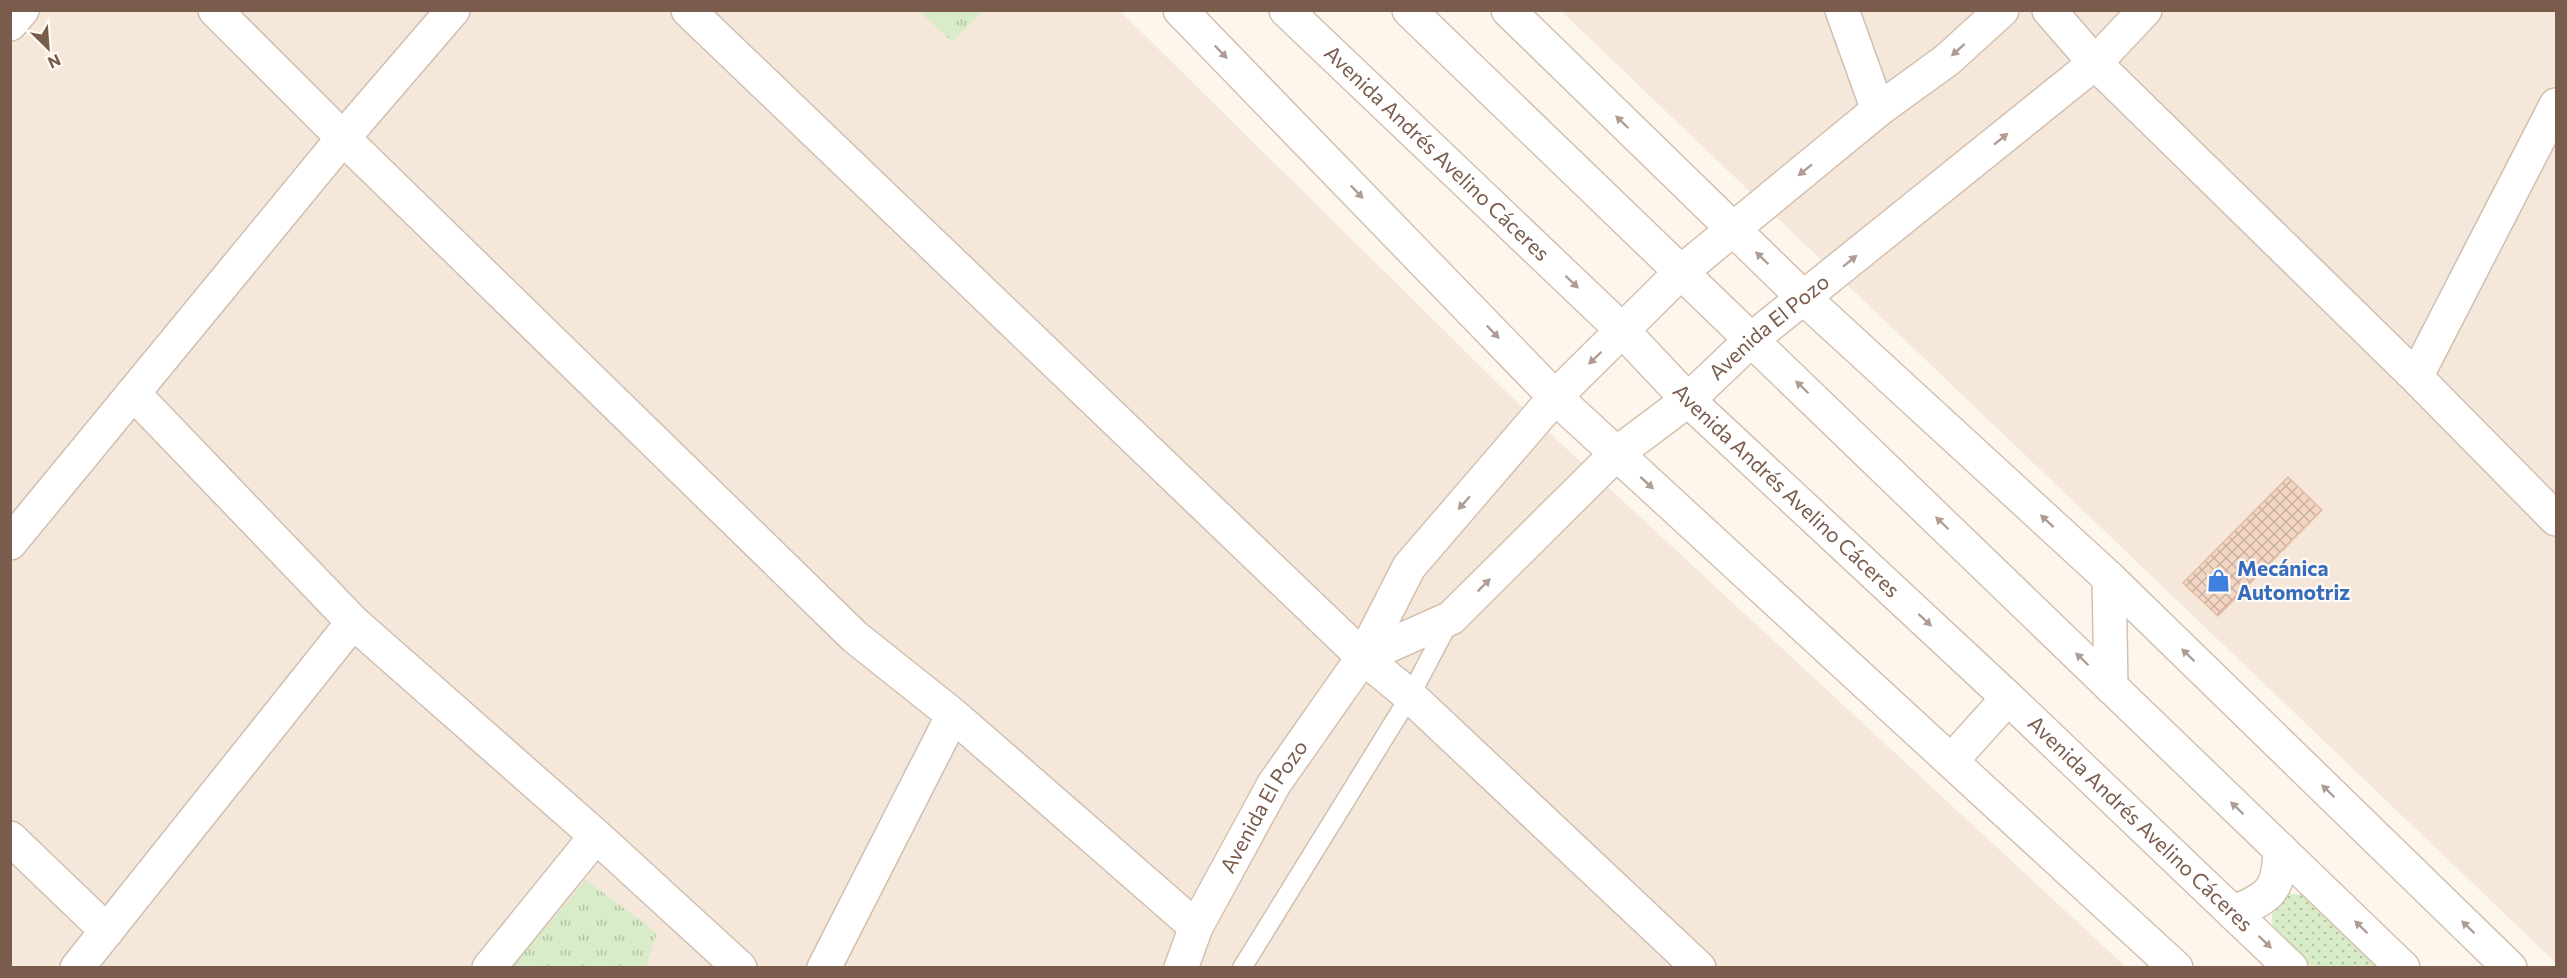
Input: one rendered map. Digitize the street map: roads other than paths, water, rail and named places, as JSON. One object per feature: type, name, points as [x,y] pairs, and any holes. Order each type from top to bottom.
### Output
[{"type":"street","points":[[10,24],[22,10]]},
{"type":"street","points":[[215,10],[343,138],[855,637],[953,715],[1196,927]]},
{"type":"street","points":[[10,543],[343,138],[453,10]]},
{"type":"street","points":[[688,10],[1363,657],[1410,696],[1684,962]]},
{"type":"street","points":[[1180,10],[1555,397],[2176,968]]},
{"type":"street","name":"Avenida Andrés Avelino Cáceres","points":[[1286,10],[1623,331],[1688,400],[2008,698],[2291,968]]},
{"type":"street","points":[[1409,10],[2403,968]]},
{"type":"street","points":[[1508,10],[1804,298],[2109,578],[2510,968]]},
{"type":"street","points":[[1842,10],[1878,110]]},
{"type":"street","name":"Avenida El Pozo","points":[[1187,967],[1196,927],[1274,784],[1363,657],[1409,567],[1555,397],[1681,272],[1878,110],[1947,60],[2002,10]]},
{"type":"street","points":[[2049,10],[2095,63],[2416,377],[2556,519]]},
{"type":"street","name":"Avenida El Pozo","points":[[1363,657],[1451,618],[1616,454],[1688,400],[1752,339],[2095,63],[2145,10]]},
{"type":"street","points":[[2416,377],[2556,105]]},
{"type":"street","points":[[133,393],[353,621],[596,836],[740,968]]},
{"type":"street","points":[[2109,578],[2111,687]]},
{"type":"street","points":[[77,968],[353,621]]},
{"type":"street","points":[[1952,760],[2008,698]]},
{"type":"street","points":[[824,968],[953,715]]},
{"type":"street","points":[[489,968],[596,836]]},
{"type":"street","points":[[10,838],[107,931]]},
{"type":"street","points":[[2233,913],[2263,900],[2279,876],[2280,849]]},
{"type":"lane","points":[[1242,968],[1410,696],[1451,618]]},
{"type":"place","name":"Mecánica Automotriz","points":[[2219,581]]}]
